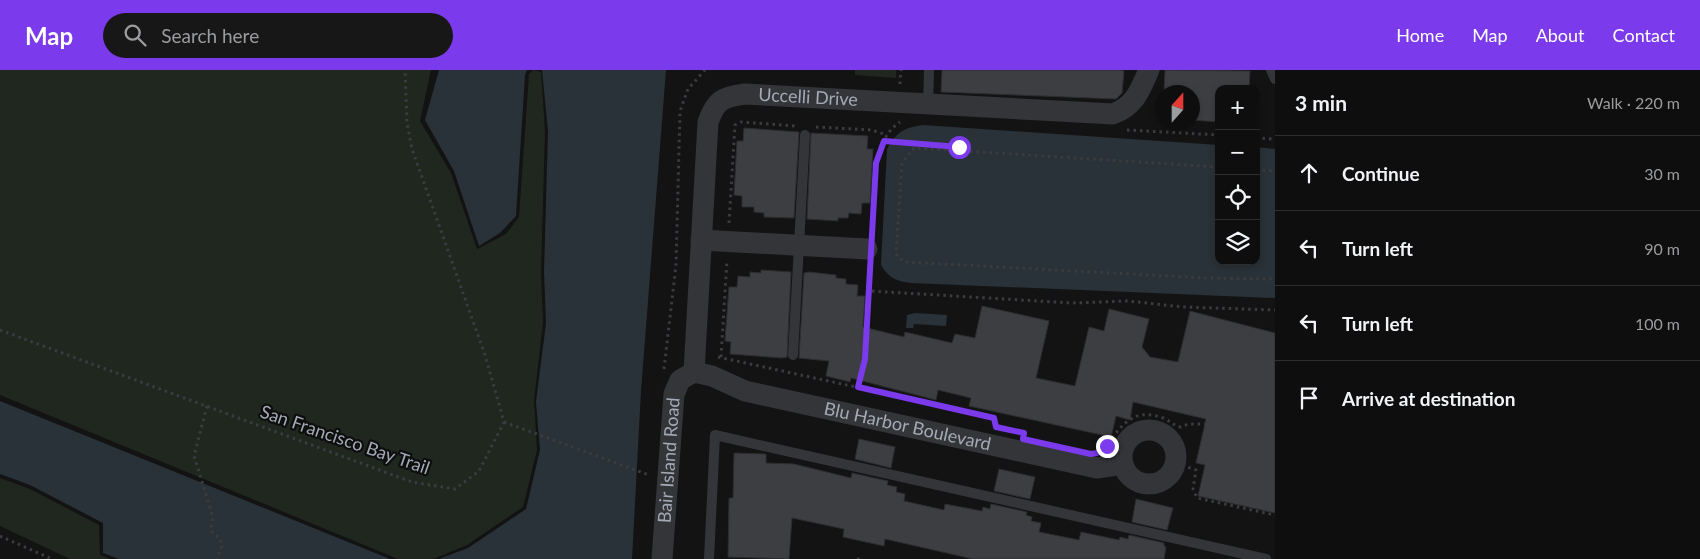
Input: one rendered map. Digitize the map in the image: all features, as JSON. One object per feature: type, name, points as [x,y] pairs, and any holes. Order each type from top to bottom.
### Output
[{"type":"street","name":"Uccelli Drive","points":[[694,372],[708,122],[720,100],[730,96],[745,94],[1113,114],[1134,103],[1149,70]]},
{"type":"street","points":[[701,240],[870,251]]},
{"type":"street","name":"Blu Harbor Boulevard","points":[[694,372],[712,376],[745,391],[1097,468],[1123,464]]},
{"type":"street","name":"Bair Island Road","points":[[662,559],[674,394],[680,380],[694,372]]},
{"type":"street","points":[[1155,430],[1170,439],[1176,454],[1176,463],[1167,477],[1151,483],[1134,479],[1123,464],[1124,446],[1137,432],[1155,430]]},
{"type":"lane","points":[[928,105],[929,70]]},
{"type":"lane","points":[[1271,70],[1275,79]]},
{"type":"lane","points":[[793,355],[805,131]]},
{"type":"lane","points":[[709,559],[715,435],[1266,559]]},
{"type":"path","points":[[405,70],[407,123],[412,149],[485,355],[504,422],[640,472]]},
{"type":"path","points":[[662,377],[666,353],[668,316],[676,265],[680,111],[688,89],[704,70]]},
{"type":"path","points":[[858,387],[865,359],[876,163],[887,135],[898,123],[907,118]]},
{"type":"path","points":[[728,230],[735,125],[741,122],[796,126]]},
{"type":"path","points":[[805,131],[872,130],[887,135]]},
{"type":"path","points":[[1121,130],[1215,136]]},
{"type":"path","points":[[1260,138],[1275,139]]},
{"type":"path","points":[[884,141],[959,147],[959,151]]},
{"type":"path","points":[[1215,167],[914,148],[902,163],[896,254],[904,262],[1206,278],[1275,279]]},
{"type":"path","points":[[1260,170],[1275,171]]},
{"type":"path","points":[[721,357],[727,252]]},
{"type":"path","points":[[870,290],[1072,303],[1128,302],[1182,307],[1275,310]]},
{"type":"path","name":"San Francisco Bay Trail","points":[[0,330],[412,482],[455,489],[479,471],[504,422]]},
{"type":"path","points":[[666,353],[674,353]]},
{"type":"path","points":[[713,356],[994,418],[996,427],[1005,429]]},
{"type":"path","points":[[207,406],[194,456],[214,517],[211,528],[213,534],[220,538],[222,546],[217,559]]},
{"type":"path","points":[[1103,450],[1119,426],[1140,416],[1156,416],[1177,427],[1205,424]]},
{"type":"path","points":[[1176,463],[1196,470],[1193,493],[1197,498],[1275,515]]},
{"type":"path","points":[[0,536],[52,559]]},
{"type":"shaded area","points":[[0,70],[431,70],[420,121],[451,173],[477,249],[506,234],[519,217],[529,74],[533,70],[541,72],[545,131],[541,272],[543,322],[534,401],[537,450],[523,507],[467,545],[433,559],[398,559],[0,395]]},
{"type":"shaded area","points":[[439,70],[527,70],[525,75],[516,216],[500,233],[479,246],[454,171],[425,120]]},
{"type":"shaded area","points":[[542,70],[666,70],[641,391],[632,559],[439,559],[468,548],[526,509],[540,450],[536,402],[546,323],[544,272],[548,131]]},
{"type":"shaded area","points":[[855,70],[896,70],[896,78],[855,75]]},
{"type":"shaded area","points":[[923,125],[1215,145],[1215,265],[1260,265],[1260,147],[1275,149],[1275,298],[911,283],[893,278],[881,265],[887,149],[898,134],[910,127]]},
{"type":"shaded area","points":[[915,313],[947,315],[946,326],[914,324],[913,328],[906,328],[907,315]]},
{"type":"shaded area","points":[[0,401],[390,559],[119,559],[103,553],[103,523],[30,485],[0,474]]},
{"type":"shaded area","points":[[0,478],[30,489],[99,525],[100,555],[110,559],[70,559],[0,526]]},
{"type":"building","points":[[942,70],[1124,71],[1122,93],[1116,99],[941,92]]},
{"type":"building","points":[[1165,70],[1250,71],[1249,85],[1215,85],[1215,122],[1200,121],[1200,85],[1164,85]]},
{"type":"building","points":[[744,128],[799,132],[794,218],[764,217],[764,213],[754,212],[754,207],[742,207],[742,196],[734,195],[737,141],[743,141]]},
{"type":"building","points":[[811,133],[868,136],[867,149],[873,149],[870,203],[862,203],[861,214],[849,213],[848,218],[838,218],[838,221],[807,219]]},
{"type":"building","points":[[761,270],[791,272],[787,357],[730,354],[731,342],[725,341],[729,287],[737,287],[738,276],[750,277],[750,272],[761,273]]},
{"type":"building","points":[[804,273],[836,275],[836,278],[846,279],[846,284],[858,285],[857,296],[865,296],[863,327],[904,337],[905,332],[952,343],[955,334],[975,338],[982,306],[1049,321],[1036,378],[1075,386],[1089,327],[1104,331],[1109,309],[1149,319],[1142,347],[1150,357],[1178,362],[1190,311],[1275,333],[1275,513],[1198,496],[1205,465],[1196,463],[1206,419],[1133,402],[1130,420],[1116,416],[1111,437],[969,406],[971,398],[938,390],[936,400],[851,378],[850,382],[826,376],[829,361],[799,358]]},
{"type":"building","points":[[859,439],[895,447],[891,468],[855,459]]},
{"type":"building","points":[[734,453],[766,454],[766,463],[794,464],[851,478],[852,473],[888,481],[887,485],[897,487],[896,492],[905,494],[904,501],[944,510],[945,504],[982,511],[983,507],[990,509],[991,504],[1027,512],[1026,515],[1032,517],[1031,521],[1041,523],[1039,532],[1079,540],[1081,532],[1119,540],[1120,537],[1128,539],[1129,535],[1164,543],[1166,547],[1164,559],[973,559],[885,539],[884,546],[843,537],[844,529],[792,518],[789,559],[728,557],[729,498],[733,498]]},
{"type":"building","points":[[999,469],[1035,477],[1030,499],[994,491]]},
{"type":"building","points":[[1136,499],[1173,508],[1167,530],[1132,522]]},
{"type":"route","points":[[959,147],[884,141],[879,152],[876,163],[865,359],[858,387],[994,418],[996,427],[1024,433],[1023,439],[1091,454],[1097,453],[1107,446]]}]
